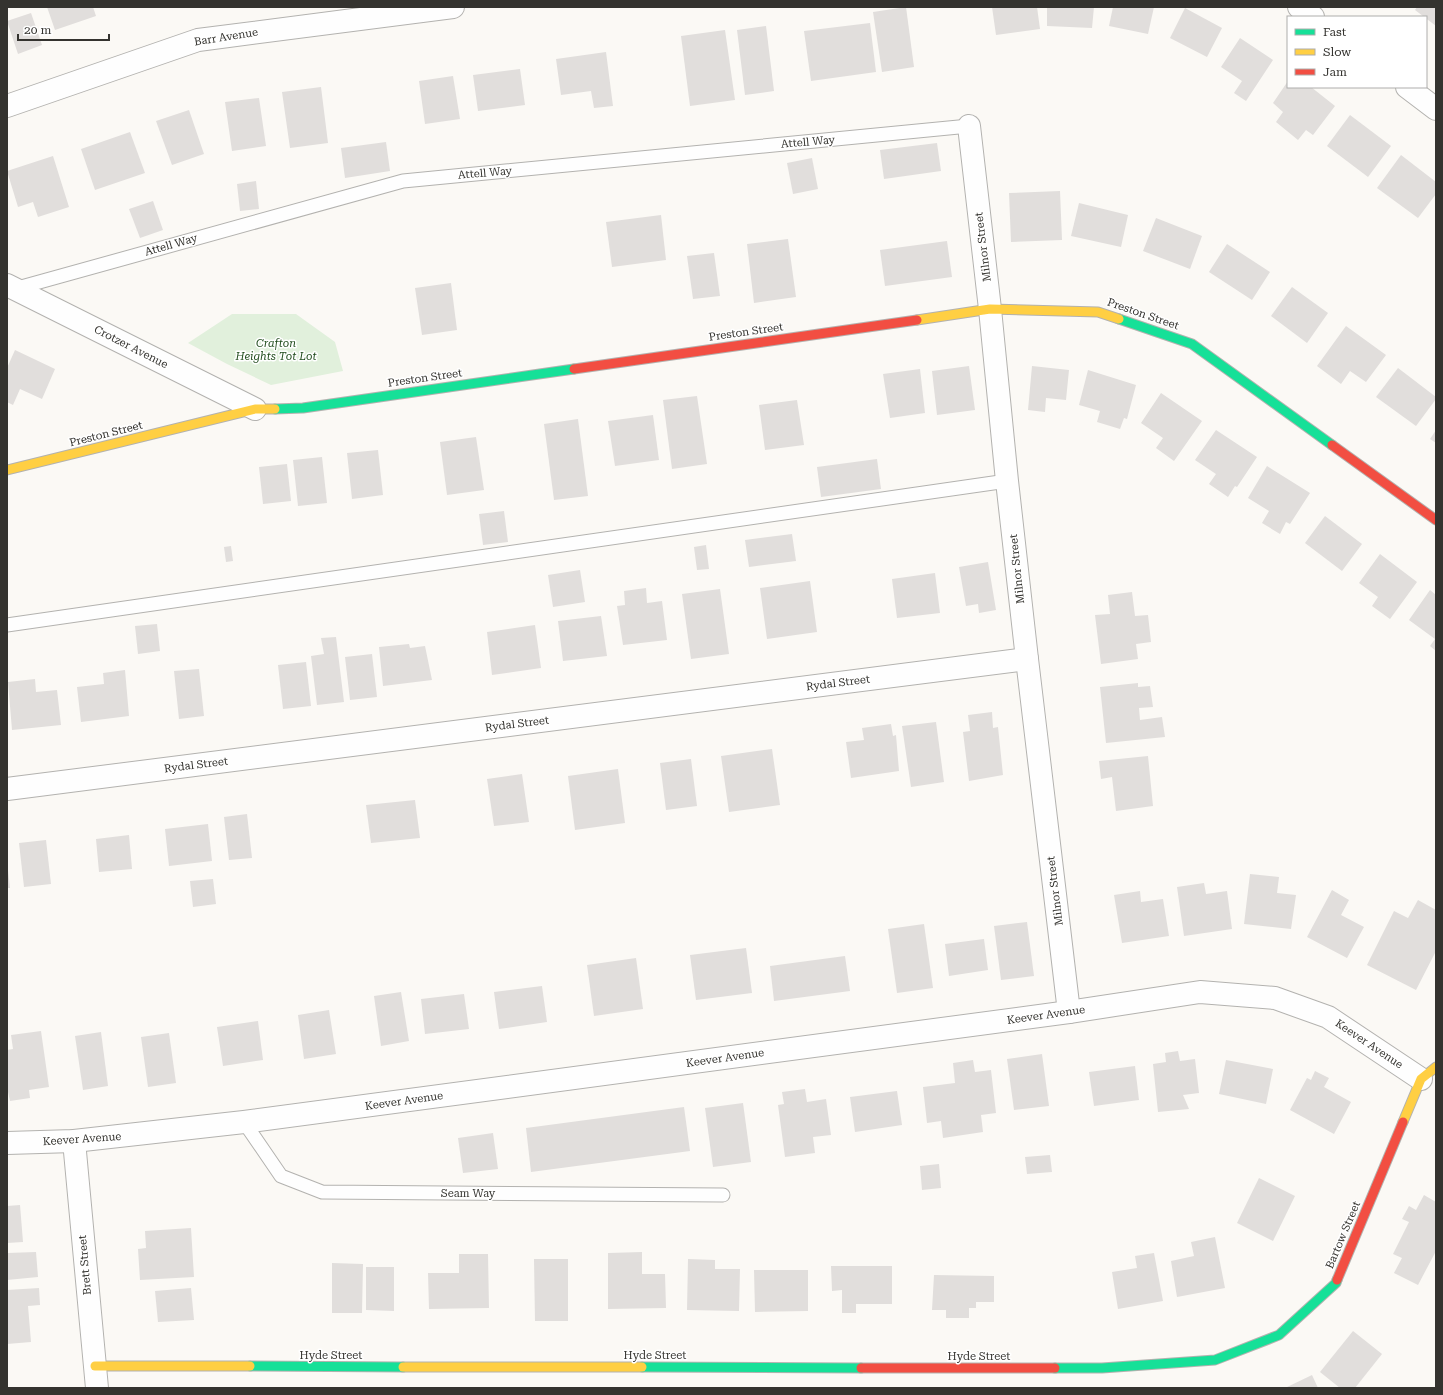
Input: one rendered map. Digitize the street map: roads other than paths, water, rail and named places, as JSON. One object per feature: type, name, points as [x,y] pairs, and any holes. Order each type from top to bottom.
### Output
[{"type":"street","name":"Barr Avenue","points":[[7,106],[198,40],[453,7]]},
{"type":"street","points":[[1299,7],[1312,16]]},
{"type":"street","points":[[1408,88],[1436,109]]},
{"type":"street","name":"Milnor Street","points":[[970,126],[1007,481],[1069,1012]]},
{"type":"street","name":"Crotzer Avenue","points":[[11,287],[255,409]]},
{"type":"street","name":"Preston Street","points":[[7,470],[255,409],[303,408],[990,309],[1098,312],[1192,344],[1436,520]]},
{"type":"street","name":"Rydal Street","points":[[7,789],[1027,659]]},
{"type":"street","name":"Keever Avenue","points":[[7,1143],[74,1141],[244,1122],[1069,1012],[1200,992],[1275,998],[1328,1017],[1429,1073]]},
{"type":"street","name":"Bartow Street","points":[[1215,1360],[1279,1335],[1336,1283],[1429,1073]]},
{"type":"street","name":"Brett Street","points":[[74,1141],[97,1388]]},
{"type":"street","name":"Hyde Street","points":[[95,1366],[1102,1368],[1215,1360]]},
{"type":"lane","name":"Attell Way","points":[[11,287],[403,181],[970,126]]},
{"type":"lane","points":[[7,625],[1007,481]]},
{"type":"lane","name":"Seam Way","points":[[244,1122],[281,1176],[322,1192],[723,1195]]},
{"type":"park label","name":"Crafton Heights Tot Lot","points":[[276,349]]}]
